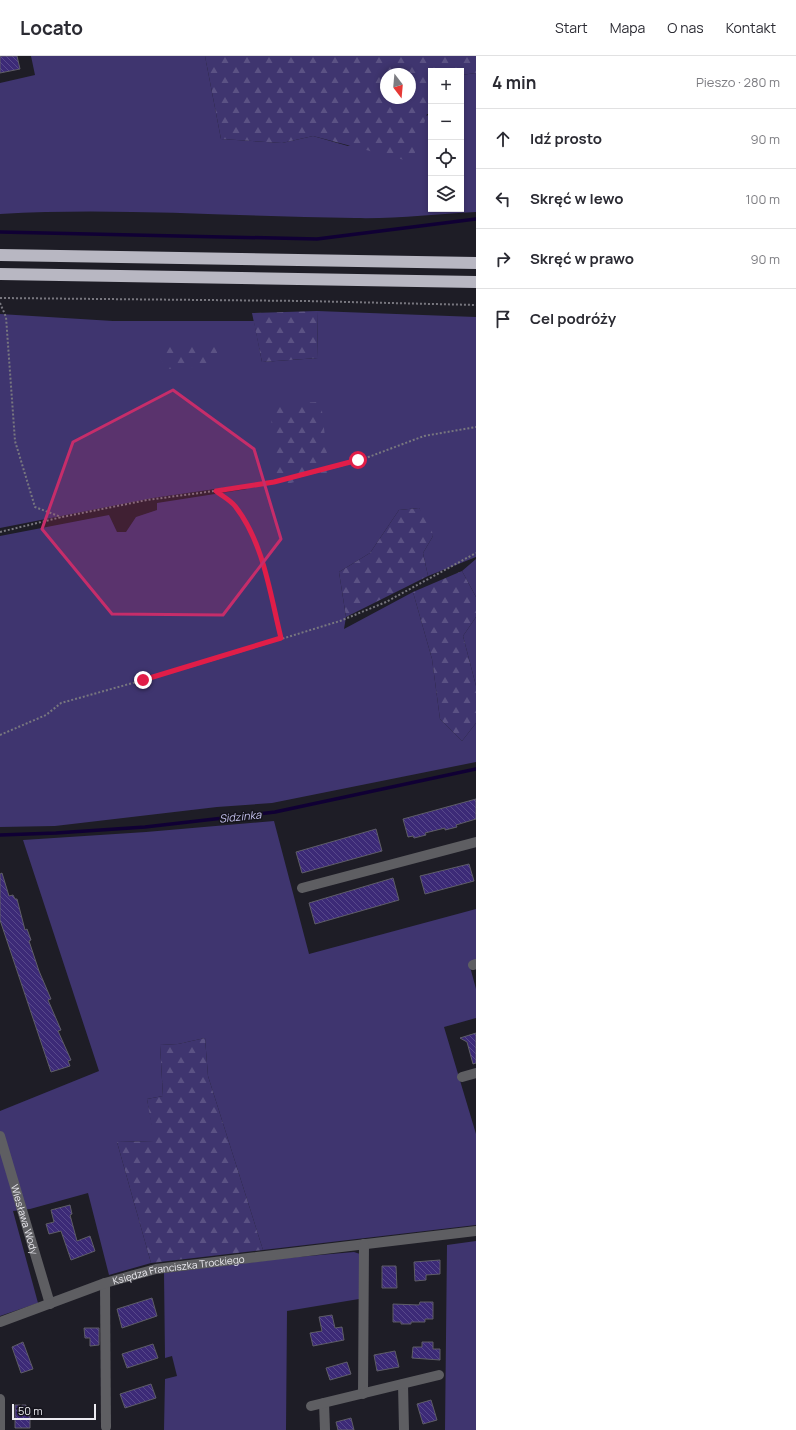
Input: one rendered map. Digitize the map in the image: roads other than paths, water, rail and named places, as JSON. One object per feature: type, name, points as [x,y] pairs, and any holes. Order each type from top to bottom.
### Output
[{"type":"highway","points":[[0,255],[476,263]]},
{"type":"highway","points":[[0,274],[476,282]]},
{"type":"street","points":[[302,888],[476,842]]},
{"type":"street","points":[[462,1077],[476,1073]]},
{"type":"street","name":"Wiesława Wody","points":[[0,1136],[50,1304]]},
{"type":"street","name":"Księdza Franciszka Trockiego","points":[[0,1322],[106,1283],[172,1266],[476,1231]]},
{"type":"street","points":[[363,1394],[364,1244]]},
{"type":"street","points":[[106,1283],[106,1427]]},
{"type":"street","points":[[311,1406],[439,1375]]},
{"type":"street","points":[[403,1384],[404,1430]]},
{"type":"street","points":[[0,1399],[0,1430]]},
{"type":"street","points":[[324,1403],[325,1430]]},
{"type":"waterway","points":[[0,232],[317,239],[476,219]]},
{"type":"waterway","name":"Sidzinka","points":[[0,835],[145,827],[275,812],[476,769]]}]
